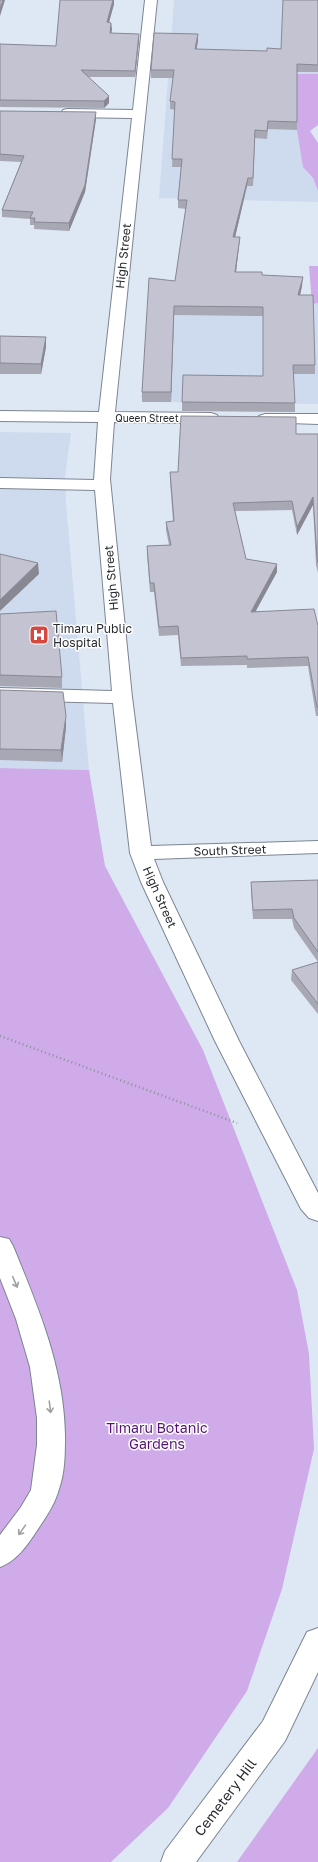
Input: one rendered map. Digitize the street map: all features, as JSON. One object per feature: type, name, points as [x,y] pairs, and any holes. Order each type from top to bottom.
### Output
[{"type":"street","name":"High Street","points":[[151,0],[103,448],[102,485],[122,697],[141,853],[152,882],[227,1041],[317,1214]]},
{"type":"street","points":[[53,113],[138,114]]},
{"type":"street","name":"Queen Street","points":[[0,416],[224,418]]},
{"type":"street","points":[[248,418],[318,419]]},
{"type":"street","points":[[0,483],[102,485]]},
{"type":"street","points":[[0,694],[122,697]]},
{"type":"street","name":"South Street","points":[[141,853],[318,847]]},
{"type":"street","points":[[0,1246],[39,1344],[47,1382],[52,1422],[50,1458],[45,1491],[29,1520],[16,1538],[0,1555]]},
{"type":"street","name":"Cemetery Hill","points":[[274,1731],[318,1641]]},
{"type":"street","name":"Cemetery Hill","points":[[177,1862],[318,1674]]},
{"type":"path","points":[[0,1036],[64,1058],[110,1077],[277,1138]]},
{"type":"shaded area","points":[[174,0],[318,0],[318,74],[297,74],[303,167],[313,178],[318,191],[318,202],[159,198]]},
{"type":"shaded area","points":[[318,303],[318,404],[153,402],[141,397],[151,306]]},
{"type":"shaded area","name":"Timaru Public Hospital","points":[[0,432],[71,433],[65,477],[66,503],[89,770],[0,768]]},
{"type":"green space","points":[[297,74],[318,74],[318,125],[310,131],[318,143],[318,191],[313,178],[303,167],[297,130]]},
{"type":"green space","points":[[309,266],[318,266],[318,303],[312,304]]},
{"type":"green space","name":"Timaru Botanic Gardens","points":[[0,768],[89,770],[105,866],[203,1050],[297,1290],[309,1354],[314,1449],[282,1589],[247,1691],[168,1808],[111,1862],[0,1862]]},
{"type":"green space","points":[[318,1748],[318,1862],[237,1862]]},
{"type":"building","points":[[0,0],[3,0],[0,9]]},
{"type":"building","points":[[60,0],[113,0],[107,22],[111,23],[110,33],[139,34],[135,71],[81,70],[109,96],[104,101],[0,100],[0,44],[56,46]]},
{"type":"building","points":[[283,0],[318,0],[318,65],[297,64],[297,122],[268,121],[267,131],[255,130],[253,178],[248,178],[233,237],[240,237],[235,272],[262,272],[262,275],[303,277],[298,295],[313,295],[315,365],[293,365],[295,403],[182,402],[183,375],[263,376],[263,307],[174,306],[171,392],[142,392],[149,278],[175,281],[187,200],[178,200],[182,159],[172,159],[175,102],[170,101],[174,70],[151,70],[154,33],[198,34],[195,49],[267,51],[267,48],[281,49]]},
{"type":"building","points":[[0,111],[96,112],[85,185],[69,223],[34,222],[35,218],[30,218],[33,212],[2,210],[24,156],[0,154]]},
{"type":"building","points":[[0,336],[46,337],[41,364],[0,363]]},
{"type":"building","points":[[181,416],[296,417],[296,434],[318,434],[318,563],[313,497],[297,527],[292,501],[233,503],[246,559],[277,564],[251,612],[314,609],[318,626],[318,707],[308,657],[247,659],[247,656],[181,658],[178,626],[159,627],[154,583],[150,583],[147,546],[171,545],[166,522],[174,521],[170,472],[178,472]]},
{"type":"building","points":[[0,554],[38,563],[0,600]]},
{"type":"building","points":[[56,611],[62,677],[0,675],[0,614]]},
{"type":"building","points":[[0,690],[63,692],[66,716],[61,750],[0,749]]},
{"type":"building","points":[[318,880],[318,952],[294,918],[292,909],[253,910],[251,882]]},
{"type":"building","points":[[318,962],[318,1004],[292,970]]},
{"type":"place","name":"Timaru Public Hospital","points":[[39,635]]}]
